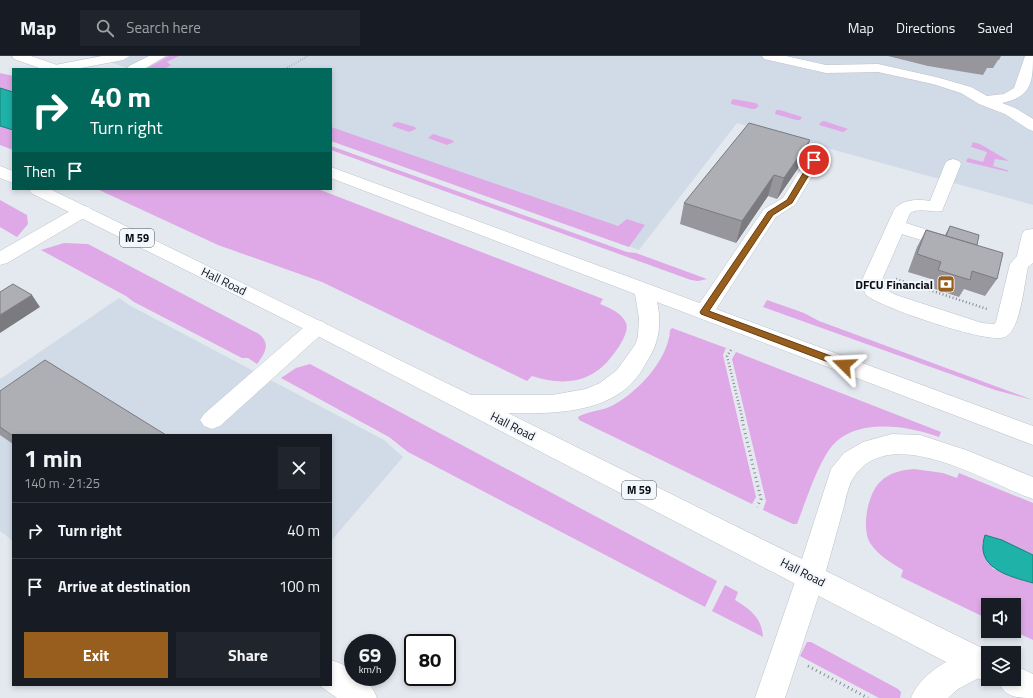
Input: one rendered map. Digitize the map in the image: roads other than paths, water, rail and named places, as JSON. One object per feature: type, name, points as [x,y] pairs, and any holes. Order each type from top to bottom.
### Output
[{"type":"main road","points":[[19,56],[52,68]]},
{"type":"main road","points":[[60,68],[123,56]]},
{"type":"main road","points":[[136,68],[159,56]]},
{"type":"main road","points":[[769,56],[814,61],[839,70],[872,68],[892,70],[957,87],[984,101],[1010,111],[1027,134]]},
{"type":"main road","points":[[984,101],[1013,97],[1021,91],[1032,56]]},
{"type":"main road","points":[[984,101],[990,114],[1001,122]]},
{"type":"main road","points":[[704,312],[770,213],[789,201],[814,160]]},
{"type":"main road","points":[[953,164],[936,206],[921,204],[909,205],[903,210],[872,280],[874,291],[889,300],[981,330],[998,332],[1006,325],[1011,262],[1026,259],[1032,234]]},
{"type":"main road","points":[[0,171],[12,177]]},
{"type":"main road","points":[[332,172],[704,312],[1029,431]]},
{"type":"main road","name":"Hall Road","points":[[39,190],[317,327],[981,663]]},
{"type":"main road","points":[[0,259],[82,211]]},
{"type":"main road","points":[[896,226],[943,241]]},
{"type":"main road","points":[[468,403],[539,405],[567,402],[583,399],[601,392],[623,378],[639,359],[648,343],[651,327],[649,307],[643,289]]},
{"type":"main road","points":[[212,420],[317,327]]},
{"type":"main road","points":[[770,698],[811,576],[840,476],[853,460],[871,449],[892,444],[920,445],[957,457],[1033,488]]},
{"type":"main road","points":[[926,698],[947,678],[981,665]]},
{"type":"main road","points":[[332,676],[362,698]]},
{"type":"main road","points":[[1021,684],[1033,690]]},
{"type":"place","name":"DFCU Financial","points":[[946,284]]}]
